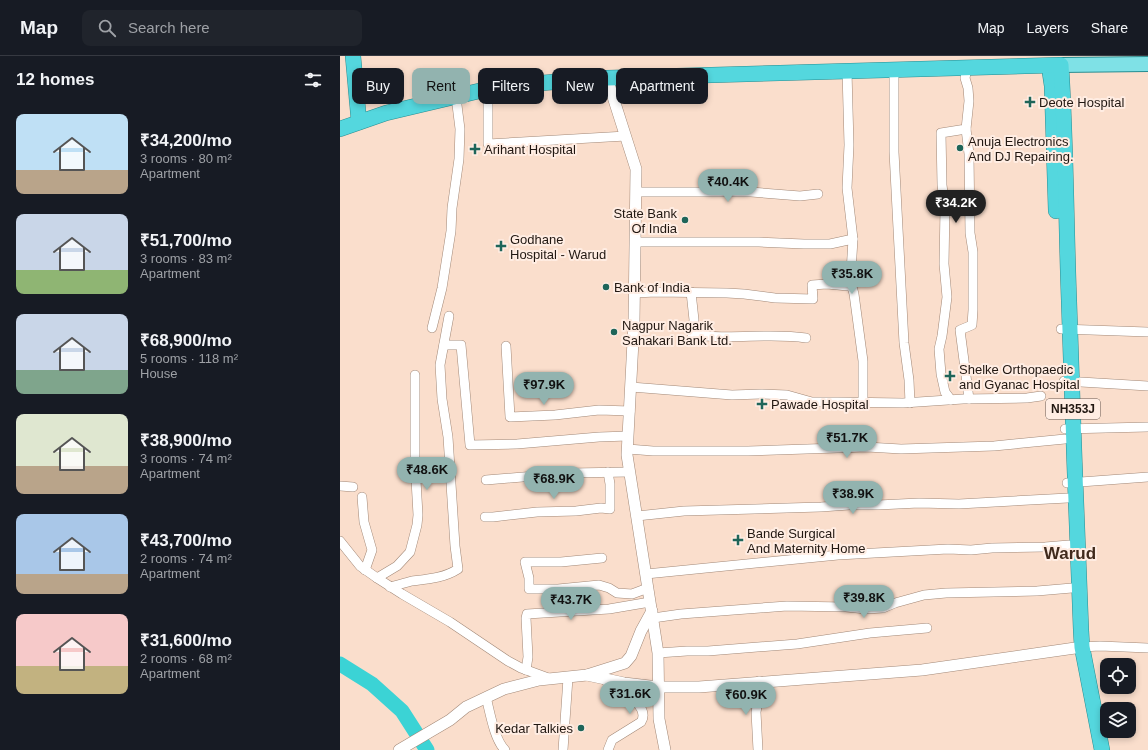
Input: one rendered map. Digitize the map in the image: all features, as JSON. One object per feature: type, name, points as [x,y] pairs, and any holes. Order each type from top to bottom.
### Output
[{"type":"highway","points":[[352,56],[359,122]]},
{"type":"highway","points":[[608,78],[1055,66],[1052,86],[1068,381],[1068,432],[1072,483],[1078,647],[1102,750]]},
{"type":"highway","points":[[340,129],[386,113],[425,104]]},
{"type":"highway","points":[[1072,483],[1068,498],[1072,588],[1078,647],[1093,750]]},
{"type":"main road","points":[[1055,66],[1148,64]]},
{"type":"street","points":[[967,68],[965,78],[968,88],[969,101],[966,129],[970,233],[973,252],[973,310],[972,325],[960,330],[969,399]]},
{"type":"street","points":[[894,70],[894,152],[904,343],[909,380],[910,403]]},
{"type":"street","points":[[635,293],[691,292],[744,294],[775,298],[812,298],[812,285],[827,284],[848,286],[851,272],[853,239],[848,188],[849,145],[847,71]]},
{"type":"street","points":[[608,81],[636,169],[635,293],[628,449],[630,472],[658,653],[659,720],[665,750]]},
{"type":"street","points":[[432,328],[442,288],[451,231],[452,208],[458,169],[460,129],[457,104]]},
{"type":"street","points":[[488,104],[488,144],[626,136]]},
{"type":"street","points":[[951,400],[945,392],[941,374],[939,349],[947,297],[944,255],[945,208],[942,185],[941,133],[966,129]]},
{"type":"street","points":[[636,192],[751,192],[800,196],[818,194]]},
{"type":"street","points":[[635,242],[759,242],[830,244],[853,239]]},
{"type":"street","points":[[850,279],[854,294],[863,361],[863,403]]},
{"type":"street","points":[[691,292],[694,320],[692,334],[722,337],[744,335],[795,336],[806,338]]},
{"type":"street","points":[[390,587],[451,574],[458,569],[455,546],[448,437],[442,400],[440,365],[449,316]]},
{"type":"street","points":[[1065,329],[1148,332]]},
{"type":"street","points":[[444,345],[461,345],[470,444],[517,444],[628,436]]},
{"type":"street","points":[[506,346],[510,417],[555,415],[599,410],[630,411]]},
{"type":"street","points":[[376,578],[397,566],[410,552],[417,525],[418,515],[415,462],[416,375]]},
{"type":"street","points":[[1068,381],[1148,386]]},
{"type":"street","points":[[631,387],[732,395],[761,394],[787,396],[812,402],[910,403],[969,399],[1027,398],[1041,396]]},
{"type":"street","points":[[628,449],[684,452],[867,447],[901,449],[994,446],[1068,432],[1148,427]]},
{"type":"street","points":[[485,517],[556,510],[576,511],[601,508],[610,509],[610,484],[608,472]]},
{"type":"street","points":[[486,480],[570,473],[630,472]]},
{"type":"street","points":[[1072,483],[1148,477]]},
{"type":"street","points":[[340,486],[353,487]]},
{"type":"street","points":[[362,497],[364,522],[372,550],[365,570]]},
{"type":"street","points":[[637,516],[684,511],[919,503],[960,504],[990,501],[1068,498]]},
{"type":"street","points":[[340,541],[360,566],[376,578],[450,622],[508,661],[526,670],[552,679]]},
{"type":"street","points":[[646,574],[838,555],[948,549],[971,550],[1069,545]]},
{"type":"street","points":[[602,558],[561,562],[525,562],[529,578],[529,589],[558,589],[582,585],[599,585],[609,588],[617,593],[632,594],[648,588]]},
{"type":"street","points":[[526,670],[528,657],[527,614],[609,609],[651,610],[681,614],[787,606],[846,607],[866,609],[883,608],[924,595],[946,593],[1037,591],[1072,588]]},
{"type":"street","points":[[403,747],[450,720],[466,707],[504,689],[539,680],[588,675],[625,663],[631,656],[651,610]]},
{"type":"street","points":[[658,653],[708,651],[797,644],[927,628]]},
{"type":"street","points":[[588,675],[624,683],[658,687],[699,686],[922,670],[1078,647],[1100,646],[1148,648]]},
{"type":"street","points":[[563,750],[568,678]]},
{"type":"street","points":[[604,679],[632,698],[639,705],[644,717],[641,722],[612,740],[608,750]]},
{"type":"street","points":[[758,750],[756,712],[759,696],[759,681]]},
{"type":"street","points":[[486,697],[491,720],[502,749]]},
{"type":"waterway","points":[[340,664],[372,684],[402,711],[427,750]]},
{"type":"place","name":"Deote Hospital","points":[[1030,102]]},
{"type":"place","name":"Anuja Electronics And DJ Repairing.","points":[[960,148]]},
{"type":"place","name":"Arihant Hospital","points":[[475,149]]},
{"type":"place","name":"State Bank Of India","points":[[685,220]]},
{"type":"place","name":"Godhane Hospital - Warud","points":[[501,246]]},
{"type":"place","name":"Bank of India","points":[[606,287]]},
{"type":"place","name":"Nagpur Nagarik Sahakari Bank Ltd.","points":[[614,332]]},
{"type":"place","name":"Shelke Orthopaedic and Gyanac Hospital","points":[[950,376]]},
{"type":"place","name":"Pawade Hospital","points":[[762,404]]},
{"type":"place","name":"Bande Surgical And Maternity Home","points":[[738,540]]},
{"type":"place","name":"Kedar Talkies","points":[[581,728]]},
{"type":"district","name":"Warud","points":[[1070,553]]}]
